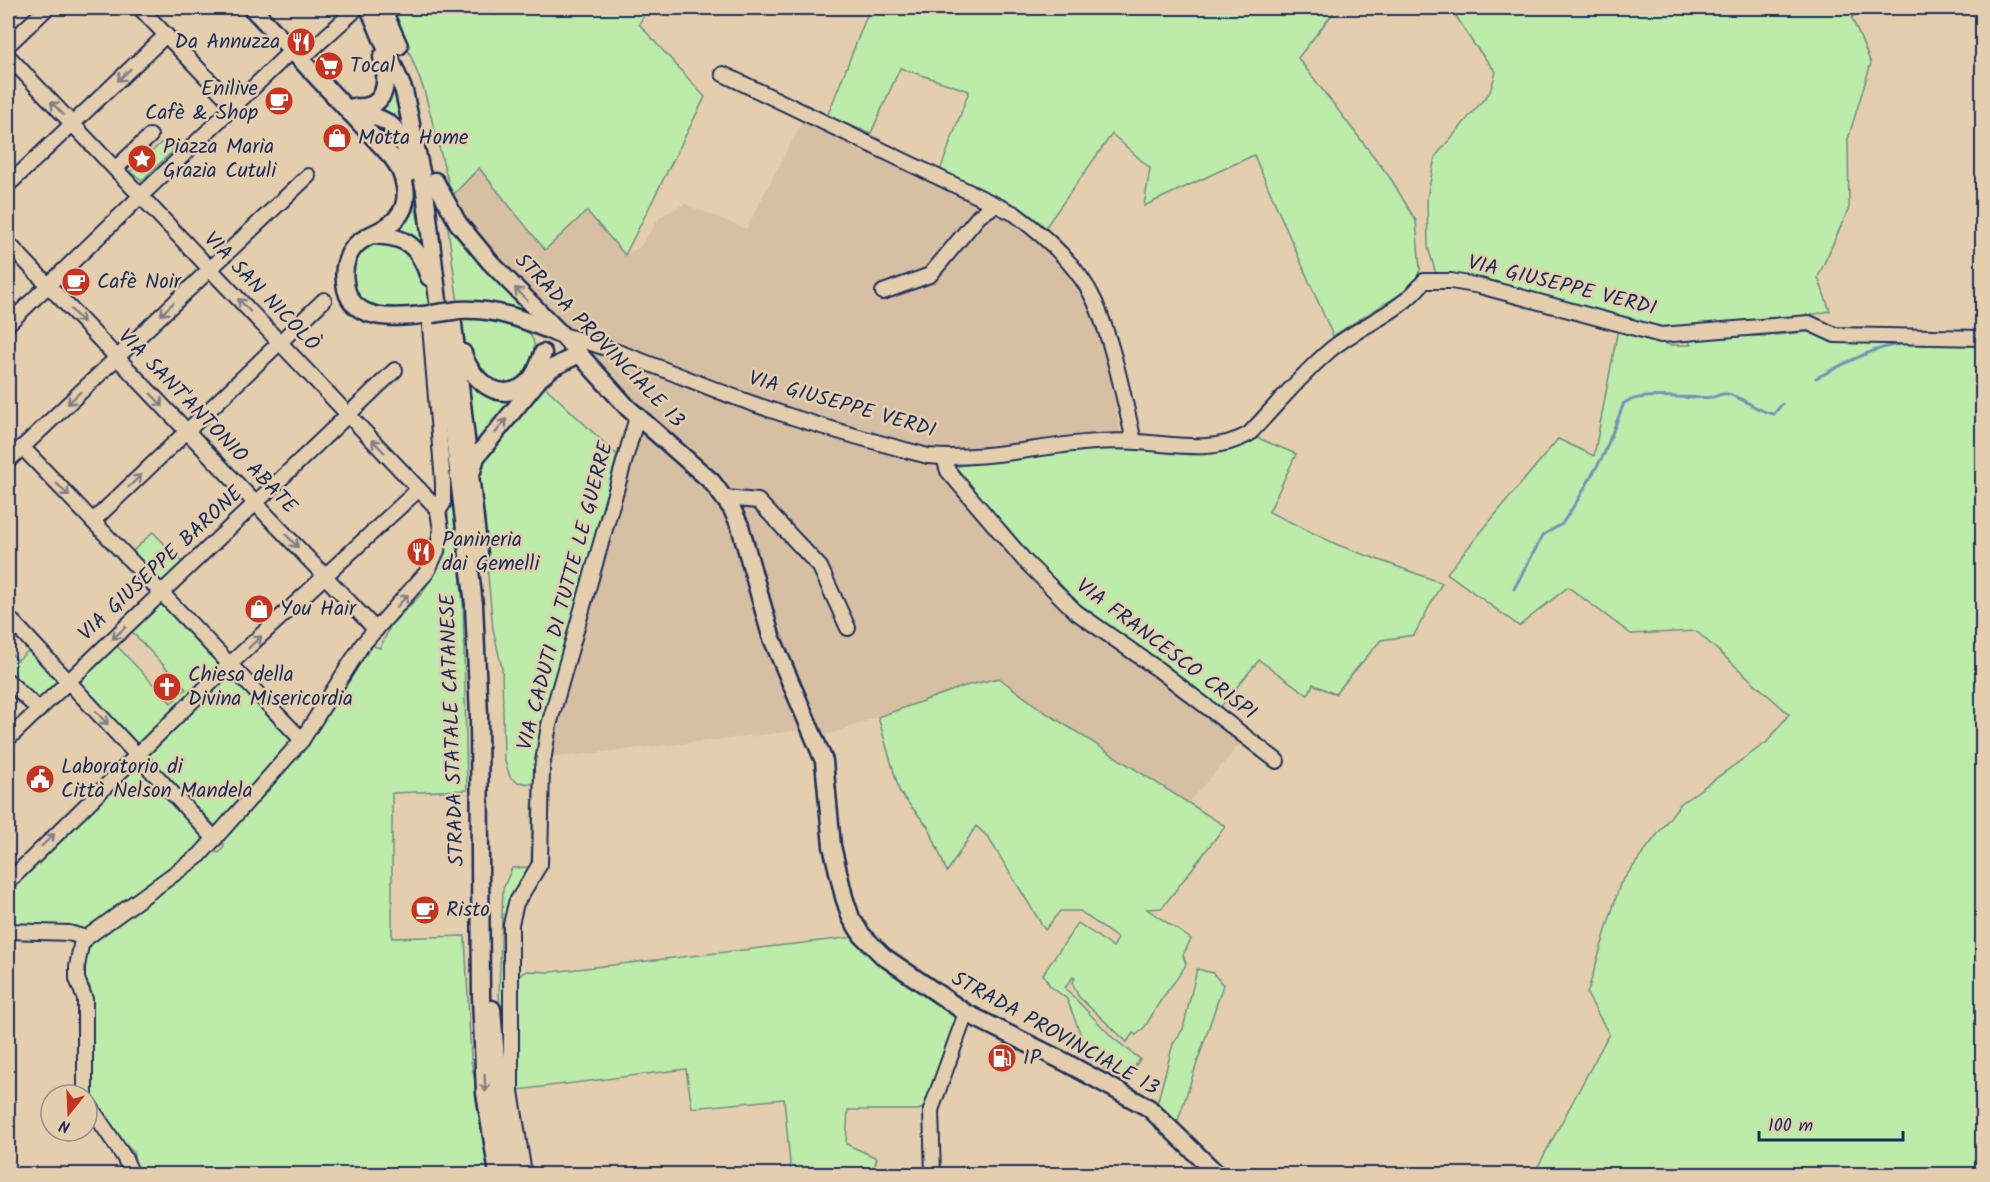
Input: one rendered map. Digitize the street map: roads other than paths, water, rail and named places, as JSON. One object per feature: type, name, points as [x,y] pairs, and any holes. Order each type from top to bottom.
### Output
[{"type":"main road","points":[[252,8],[349,108],[398,165],[405,186],[405,199],[396,219],[354,247],[344,271],[345,286],[350,298],[358,307],[381,318],[498,312],[562,335]]},
{"type":"main road","name":"STRADA STATALE CATANESE","points":[[382,8],[416,91],[435,181],[442,315],[478,654],[481,996],[485,1093],[498,1174]]},
{"type":"main road","points":[[349,108],[374,103],[386,85],[387,73],[360,9]]},
{"type":"main road","name":"STRADA STATALE CATANESE","points":[[360,9],[404,91],[416,140],[442,315],[471,475],[488,663],[491,1002],[499,1095],[511,1174]]},
{"type":"main road","points":[[349,108],[382,118],[398,130],[404,140],[430,237]]},
{"type":"main road","name":"STRADA PROVINCIALE 13","points":[[435,181],[464,231],[490,262],[562,335],[637,417],[712,482],[726,498],[740,526],[771,636],[824,761],[832,846],[851,918],[862,935],[883,956],[966,1013],[1065,1062],[1149,1108],[1217,1174]]},
{"type":"main road","points":[[371,235],[395,237],[417,250],[442,315],[469,371],[489,388],[506,391],[523,385],[536,372],[543,353]]},
{"type":"main road","points":[[533,323],[540,335],[543,353],[540,378]]},
{"type":"main road","points":[[471,475],[476,457],[540,378],[552,368],[579,354]]},
{"type":"street","points":[[8,45],[47,8]]},
{"type":"street","points":[[140,8],[234,106]]},
{"type":"street","points":[[8,324],[234,106],[296,55],[360,9]]},
{"type":"street","points":[[8,185],[166,34]]},
{"type":"street","name":"VIA SAN NICOLÒ","points":[[8,56],[438,511]]},
{"type":"street","points":[[723,74],[1015,214],[1039,232],[1074,269],[1095,303],[1117,369],[1134,441]]},
{"type":"street","points":[[115,169],[150,136]]},
{"type":"street","points":[[8,461],[308,176]]},
{"type":"street","points":[[883,292],[930,274],[979,216],[995,205]]},
{"type":"street","name":"VIA SANT'ANTONIO ABATE","points":[[8,243],[376,630]]},
{"type":"street","name":"VIA GIUSEPPE VERDI","points":[[562,335],[593,343],[747,402],[825,428],[928,456],[944,458],[1071,443],[1134,441],[1220,446],[1236,442],[1249,434],[1329,350],[1396,309],[1416,293],[1424,281],[1451,281],[1480,286],[1661,334],[1809,323],[1835,335],[1983,338]]},
{"type":"street","points":[[93,521],[324,300]]},
{"type":"street","points":[[84,1083],[85,999],[77,979],[81,945],[86,938],[185,866],[215,839],[302,740],[362,645],[427,572],[440,539],[438,511],[443,504],[437,425],[442,315]]},
{"type":"street","points":[[579,354],[593,343]]},
{"type":"street","name":"VIA GIUSEPPE BARONE","points":[[8,739],[395,370]]},
{"type":"street","name":"VIA CADUTI DI TUTTE LE GUERRE","points":[[524,1174],[510,1091],[509,1018],[513,913],[520,894],[540,864],[542,768],[547,735],[637,417]]},
{"type":"street","points":[[22,447],[302,740]]},
{"type":"street","name":"VIA FRANCESCO CRISPI","points":[[944,458],[948,471],[1016,552],[1076,612],[1159,670],[1277,761]]},
{"type":"street","points":[[8,876],[229,665],[419,489]]},
{"type":"street","points":[[726,498],[758,501],[820,567],[848,628]]},
{"type":"street","points":[[13,622],[215,839]]},
{"type":"street","points":[[8,681],[39,710]]},
{"type":"street","points":[[8,882],[22,865]]},
{"type":"street","points":[[8,931],[69,933],[86,938]]},
{"type":"street","points":[[933,1174],[932,1110],[966,1013]]},
{"type":"street","points":[[99,1120],[124,1157],[132,1174]]},
{"type":"waterway","points":[[1816,378],[1875,350],[1912,343]]},
{"type":"waterway","points":[[1514,589],[1543,535],[1562,524],[1579,498],[1604,454],[1624,403],[1643,397],[1703,398],[1725,394],[1774,414],[1782,404]]},
{"type":"place","name":"Da Annuzza","points":[[301,42]]},
{"type":"place","name":"Tocal","points":[[329,66]]},
{"type":"place","name":"Enilive Cafè & Shop","points":[[279,101]]},
{"type":"place","name":"Motta Home","points":[[337,138]]},
{"type":"place","name":"Piazza Maria Grazia Cutuli","points":[[142,159]]},
{"type":"place","name":"Cafè Noir","points":[[76,282]]},
{"type":"place","name":"Panineria dai Gemelli","points":[[421,552]]},
{"type":"place","name":"You Hair","points":[[259,609]]},
{"type":"place","name":"Chiesa della Divina Misericordia","points":[[167,687]]},
{"type":"place","name":"Laboratorio di Città Nelson Mandela","points":[[40,779]]},
{"type":"place","name":"Risto","points":[[425,910]]},
{"type":"place","name":"IP","points":[[1002,1058]]}]
